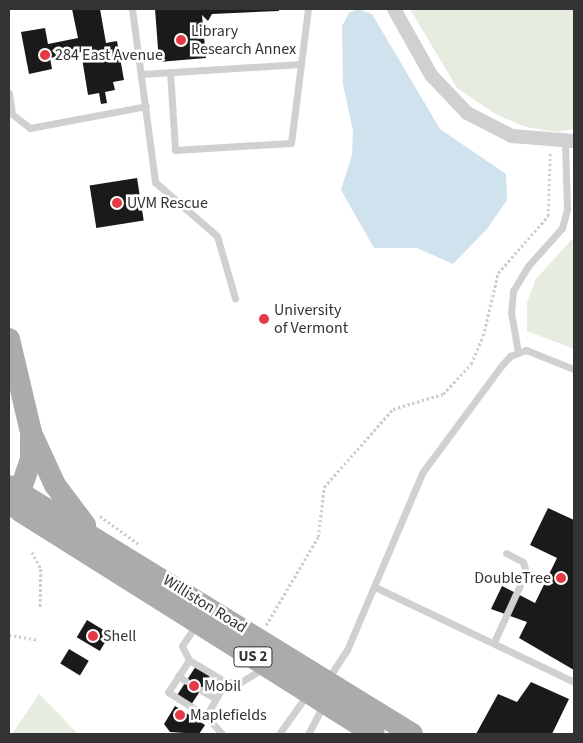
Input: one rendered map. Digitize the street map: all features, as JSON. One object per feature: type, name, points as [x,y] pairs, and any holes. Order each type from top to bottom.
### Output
[{"type":"main road","points":[[9,339],[30,432],[30,460],[12,502]]},
{"type":"main road","points":[[30,432],[61,494],[97,539]]},
{"type":"main road","name":"Williston Road","points":[[12,502],[97,539],[259,637],[320,692],[374,734]]},
{"type":"main road","name":"Williston Road","points":[[12,502],[266,666],[412,734]]},
{"type":"street","points":[[394,9],[431,75],[467,113],[512,136],[569,141]]},
{"type":"lane","points":[[132,9],[155,182],[217,236],[234,298]]},
{"type":"lane","points":[[170,72],[175,150],[291,143],[308,9]]},
{"type":"lane","points":[[142,74],[302,64]]},
{"type":"lane","points":[[9,93],[12,114],[30,128],[146,106]]},
{"type":"lane","points":[[518,352],[511,314],[513,291],[562,228],[567,209],[569,141]]},
{"type":"lane","points":[[279,734],[320,692],[347,650],[422,473],[493,377],[518,352],[535,351],[574,369]]},
{"type":"lane","points":[[494,642],[526,572],[523,562],[506,553]]},
{"type":"lane","points":[[374,587],[494,642],[574,682]]},
{"type":"lane","points":[[198,623],[182,646],[189,660],[226,682],[239,683],[266,666]]},
{"type":"lane","points":[[189,660],[168,692],[206,716],[222,734]]},
{"type":"lane","points":[[178,676],[186,681]]},
{"type":"lane","points":[[206,716],[226,682]]},
{"type":"lane","points":[[201,690],[216,699]]},
{"type":"lane","points":[[308,734],[320,692]]},
{"type":"path","points":[[259,637],[305,565],[318,537],[324,487],[386,415],[403,405],[434,397],[451,388],[471,364],[483,336],[498,273],[544,223],[550,206],[550,152]]},
{"type":"path","points":[[32,552],[41,569],[40,608]]},
{"type":"path","points":[[9,635],[39,640]]},
{"type":"shaded area","points":[[410,9],[574,9],[574,129],[557,132],[526,127],[497,115],[457,88]]},
{"type":"shaded area","points":[[574,237],[574,349],[527,331],[527,303],[536,279]]},
{"type":"shaded area","points":[[39,694],[78,734],[12,734]]},
{"type":"water","points":[[358,9],[372,14],[440,129],[506,174],[507,200],[487,229],[453,264],[417,248],[374,248],[341,190],[352,155],[353,131],[343,84],[342,26],[349,13]]},
{"type":"building","name":"284 East Avenue","points":[[72,9],[100,9],[106,43],[117,41],[124,80],[113,82],[115,90],[105,92],[107,103],[101,104],[99,93],[88,95],[81,52],[50,58],[52,69],[29,74],[21,32],[45,28],[48,44],[78,38]]},
{"type":"building","name":"Library Research Annex","points":[[155,9],[279,9],[279,11],[212,14],[208,21],[202,15],[206,58],[159,62]]},
{"type":"building","name":"UVM Rescue","points":[[137,178],[144,220],[96,228],[90,186]]},
{"type":"building","name":"DoubleTree","points":[[548,508],[574,520],[574,670],[519,638],[527,622],[491,609],[502,586],[535,603],[557,558],[530,545]]},
{"type":"building","name":"Shell","points":[[87,620],[110,634],[100,651],[77,637]]},
{"type":"building","points":[[69,649],[89,661],[80,675],[60,664]]},
{"type":"building","name":"Mobil","points":[[196,666],[210,675],[191,705],[176,696]]},
{"type":"building","points":[[531,682],[569,699],[552,734],[476,734],[498,694],[517,702]]},
{"type":"building","name":"Maplefields","points":[[175,706],[205,725],[199,734],[170,732],[164,724]]},
{"type":"place","name":"Library Research Annex","points":[[181,40]]},
{"type":"place","name":"284 East Avenue","points":[[45,55]]},
{"type":"place","name":"UVM Rescue","points":[[117,203]]},
{"type":"place","name":"University of Vermont","points":[[264,319]]},
{"type":"place","name":"DoubleTree","points":[[561,578]]},
{"type":"place","name":"Shell","points":[[93,636]]},
{"type":"place","name":"Mobil","points":[[194,686]]},
{"type":"place","name":"Maplefields","points":[[180,715]]}]
